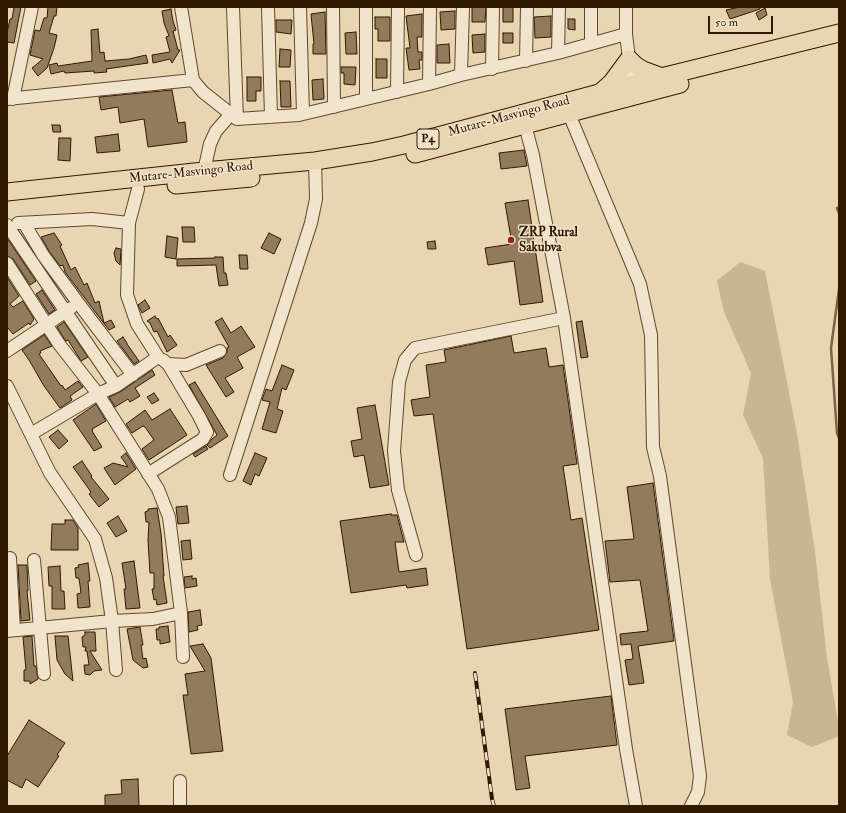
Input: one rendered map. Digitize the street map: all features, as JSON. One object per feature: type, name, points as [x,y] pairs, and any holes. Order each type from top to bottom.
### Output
[{"type":"highway","name":"Mutare-Masvingo Road","points":[[7,192],[204,171],[371,164],[404,157],[569,114],[634,90],[662,77],[839,33]]},
{"type":"highway","name":"Mutare-Masvingo Road","points":[[7,202],[138,189],[315,167],[600,93],[681,84],[839,45]]},
{"type":"highway","points":[[600,93],[612,82],[628,59],[644,70],[662,77]]},
{"type":"street","points":[[32,7],[10,99],[193,80]]},
{"type":"street","points":[[181,7],[193,80],[203,92],[234,117]]},
{"type":"street","points":[[233,7],[234,117]]},
{"type":"street","points":[[268,7],[271,117]]},
{"type":"street","points":[[300,7],[303,114]]},
{"type":"street","points":[[333,7],[334,107]]},
{"type":"street","points":[[366,7],[366,99]]},
{"type":"street","points":[[398,7],[398,92]]},
{"type":"street","points":[[429,84],[430,7]]},
{"type":"street","points":[[461,75],[463,7]]},
{"type":"street","points":[[492,69],[493,7]]},
{"type":"street","points":[[526,61],[527,7]]},
{"type":"street","points":[[558,53],[559,7]]},
{"type":"street","points":[[591,7],[591,43]]},
{"type":"street","points":[[626,7],[628,59],[634,90]]},
{"type":"street","points":[[204,171],[210,144],[216,131],[234,117],[271,117],[303,114],[398,92],[461,75],[526,61],[626,34]]},
{"type":"street","points":[[569,114],[640,284],[651,334],[653,447],[660,476],[700,776],[698,792],[691,806]]},
{"type":"street","points":[[526,126],[533,155],[564,318],[626,749],[636,806]]},
{"type":"street","points":[[230,475],[311,222],[316,199],[315,167]]},
{"type":"street","points":[[138,189],[129,223],[127,295],[138,324],[199,416],[207,432],[203,439],[148,474]]},
{"type":"street","points":[[7,224],[92,218],[129,223]]},
{"type":"street","points":[[24,223],[43,255],[78,304],[133,375]]},
{"type":"street","points":[[7,224],[116,386]]},
{"type":"street","points":[[7,263],[47,325],[98,394],[158,489],[169,517],[181,613],[183,657]]},
{"type":"street","points":[[7,351],[78,304]]},
{"type":"street","points":[[416,555],[398,490],[394,450],[398,382],[405,360],[415,348],[564,318]]},
{"type":"street","points":[[31,434],[98,394],[163,361],[186,365],[220,351]]},
{"type":"street","points":[[7,386],[50,473],[95,539],[106,578],[112,621],[116,670]]},
{"type":"street","points":[[10,558],[11,631],[112,621],[153,619],[181,613]]},
{"type":"street","points":[[34,560],[44,674]]},
{"type":"street","points":[[180,781],[180,806]]},
{"type":"shaded area","points":[[740,262],[765,271],[797,433],[815,552],[827,658],[839,727],[839,736],[812,747],[787,735],[793,702],[770,579],[763,458],[743,415],[751,373],[724,312],[717,281]]},
{"type":"building","points":[[14,7],[21,7],[14,43],[7,42],[7,33]]},
{"type":"building","points":[[48,7],[57,7],[56,16],[54,16],[49,33],[57,35],[47,68],[38,76],[32,68],[43,59],[30,55],[35,30],[40,31],[44,18],[47,18]]},
{"type":"building","points":[[472,7],[486,7],[485,22],[472,22]]},
{"type":"building","points":[[503,7],[513,7],[513,22],[503,22]]},
{"type":"building","points":[[740,7],[760,7],[760,9],[730,19],[726,10]]},
{"type":"building","points":[[765,8],[767,15],[759,20],[756,13]]},
{"type":"building","points":[[171,9],[176,30],[173,31],[178,50],[180,50],[172,63],[170,59],[153,63],[152,55],[170,52],[166,37],[169,36],[164,23],[162,11]]},
{"type":"building","points":[[455,11],[455,29],[441,30],[440,12]]},
{"type":"building","points":[[325,12],[326,54],[313,54],[314,44],[311,14]]},
{"type":"building","points":[[422,14],[422,37],[417,37],[418,52],[422,52],[422,60],[419,60],[420,69],[409,70],[406,48],[410,48],[406,16]]},
{"type":"building","points":[[551,16],[551,37],[535,38],[534,17]]},
{"type":"building","points":[[375,17],[390,17],[390,41],[378,41],[378,29],[375,29]]},
{"type":"building","points":[[568,19],[575,19],[575,30],[568,29]]},
{"type":"building","points":[[276,20],[292,20],[291,34],[276,32]]},
{"type":"building","points":[[98,29],[100,53],[104,52],[105,61],[129,59],[146,55],[148,63],[106,69],[107,72],[94,73],[94,71],[65,73],[64,71],[51,74],[49,65],[57,63],[58,66],[92,61],[91,30]]},
{"type":"building","points":[[356,32],[357,54],[346,54],[345,33]]},
{"type":"building","points":[[503,33],[513,33],[513,43],[503,43]]},
{"type":"building","points":[[485,34],[485,52],[473,53],[472,35]]},
{"type":"building","points":[[449,44],[450,63],[437,63],[437,45]]},
{"type":"building","points":[[280,49],[291,50],[290,67],[279,67]]},
{"type":"building","points":[[376,59],[387,59],[387,78],[376,78]]},
{"type":"building","points":[[341,67],[356,67],[355,85],[344,84],[344,73],[341,73]]},
{"type":"building","points":[[247,77],[261,77],[261,91],[256,91],[256,101],[247,101]]},
{"type":"building","points":[[323,79],[324,99],[313,100],[312,80]]},
{"type":"building","points":[[280,81],[290,81],[291,107],[281,107]]},
{"type":"building","points":[[172,90],[178,123],[185,122],[187,142],[148,147],[144,119],[120,123],[118,107],[101,110],[99,97]]},
{"type":"building","points":[[52,125],[60,125],[61,132],[53,132]]},
{"type":"building","points":[[118,134],[120,151],[97,153],[95,137]]},
{"type":"building","points":[[59,138],[71,138],[70,161],[58,160]]},
{"type":"building","points":[[524,150],[527,166],[501,169],[499,153]]},
{"type":"building","points":[[528,200],[543,302],[520,305],[514,261],[488,265],[485,248],[512,244],[505,203]]},
{"type":"building","points":[[182,227],[194,227],[195,242],[183,242]]},
{"type":"building","points":[[54,233],[62,245],[60,246],[71,270],[75,267],[84,285],[87,283],[95,303],[99,301],[104,323],[111,320],[115,327],[109,330],[65,272],[63,265],[60,266],[49,251],[41,237]]},
{"type":"building","points":[[269,233],[281,239],[274,254],[261,248]]},
{"type":"building","points":[[167,236],[178,238],[176,259],[165,257]]},
{"type":"building","points":[[7,238],[36,281],[30,285],[13,259],[7,256]]},
{"type":"building","points":[[435,241],[436,249],[428,249],[427,242]]},
{"type":"building","points":[[116,248],[121,249],[120,265],[116,261],[114,253]]},
{"type":"building","points":[[239,255],[247,255],[248,269],[240,269]]},
{"type":"building","points":[[223,257],[224,273],[226,273],[228,285],[219,286],[216,265],[177,266],[177,259]]},
{"type":"building","points":[[7,277],[19,296],[10,304],[13,307],[23,301],[34,319],[30,325],[29,323],[13,334],[7,327]]},
{"type":"building","points":[[42,290],[55,310],[49,314],[36,294]]},
{"type":"building","points":[[145,300],[150,308],[142,313],[138,305]]},
{"type":"building","points":[[155,316],[157,319],[158,318],[168,337],[170,335],[177,345],[167,352],[157,331],[154,332],[150,323],[147,321]]},
{"type":"building","points":[[222,318],[231,333],[241,326],[255,347],[237,357],[243,368],[225,378],[234,392],[226,397],[206,365],[223,358],[227,352],[227,348],[229,347],[215,322]]},
{"type":"building","points":[[582,321],[588,357],[581,358],[576,322]]},
{"type":"building","points":[[64,322],[88,357],[81,361],[68,340],[65,340],[57,327]]},
{"type":"building","points":[[44,335],[52,346],[40,351],[41,353],[39,354],[61,386],[62,385],[65,390],[78,381],[83,387],[70,396],[72,400],[60,408],[44,386],[22,350]]},
{"type":"building","points":[[511,336],[514,353],[546,348],[549,367],[563,365],[577,464],[563,466],[571,520],[582,518],[599,630],[467,649],[433,414],[414,416],[411,400],[430,397],[426,365],[446,362],[444,350]]},
{"type":"building","points":[[123,337],[139,361],[134,364],[117,341]]},
{"type":"building","points":[[282,365],[294,370],[286,390],[282,388],[277,409],[283,411],[276,433],[262,429],[270,402],[262,400],[266,389],[272,391]]},
{"type":"building","points":[[152,370],[155,375],[135,388],[140,396],[130,402],[128,399],[115,407],[109,397],[120,392]]},
{"type":"building","points":[[195,382],[228,436],[210,448],[207,445],[217,435],[189,385]]},
{"type":"building","points":[[154,393],[159,400],[152,404],[147,397]]},
{"type":"building","points":[[96,404],[106,421],[92,429],[102,447],[94,451],[73,420]]},
{"type":"building","points":[[375,405],[389,485],[370,488],[364,455],[354,457],[351,441],[362,439],[357,408]]},
{"type":"building","points":[[170,409],[187,435],[149,460],[142,449],[154,440],[145,427],[143,426],[132,433],[126,424],[145,410],[152,420]]},
{"type":"building","points":[[58,430],[68,441],[59,449],[49,437]]},
{"type":"building","points":[[206,446],[208,449],[195,457],[193,454]]},
{"type":"building","points":[[126,453],[136,469],[115,485],[104,468],[113,463],[128,467],[121,457]]},
{"type":"building","points":[[255,453],[267,458],[259,476],[255,474],[251,485],[243,481]]},
{"type":"building","points":[[82,461],[92,476],[91,477],[109,499],[99,507],[89,494],[91,492],[73,467]]},
{"type":"building","points":[[653,483],[674,641],[638,646],[644,683],[629,685],[625,660],[633,659],[631,644],[621,645],[620,634],[648,631],[640,580],[610,582],[605,541],[634,539],[627,487]]},
{"type":"building","points":[[187,506],[189,523],[178,524],[176,507]]},
{"type":"building","points":[[157,508],[161,533],[163,576],[167,603],[157,605],[156,599],[154,600],[152,589],[154,589],[154,573],[150,573],[148,540],[149,522],[146,522],[145,512],[148,511],[148,509]]},
{"type":"building","points":[[391,514],[397,515],[404,542],[395,542],[399,572],[426,568],[428,585],[407,588],[406,585],[351,593],[340,521]]},
{"type":"building","points":[[118,516],[127,531],[116,537],[107,523]]},
{"type":"building","points":[[65,520],[73,520],[78,528],[78,550],[51,550],[52,524],[65,524]]},
{"type":"building","points":[[190,540],[192,559],[183,560],[181,541]]},
{"type":"building","points":[[134,561],[140,608],[126,609],[124,589],[126,589],[122,563]]},
{"type":"building","points":[[88,563],[90,607],[78,608],[77,594],[81,593],[79,578],[76,578],[75,568],[79,567],[78,565]]},
{"type":"building","points":[[18,565],[27,565],[27,591],[30,620],[21,621]]},
{"type":"building","points":[[60,566],[61,591],[64,591],[65,609],[52,609],[52,586],[49,586],[48,567]]},
{"type":"building","points":[[192,576],[192,579],[196,578],[197,586],[185,588],[184,577]]},
{"type":"building","points":[[200,610],[202,625],[197,626],[198,630],[189,632],[188,612]]},
{"type":"building","points":[[168,626],[170,642],[160,644],[160,640],[157,640],[156,629],[159,629],[159,627]]},
{"type":"building","points":[[140,627],[143,645],[141,645],[143,659],[146,658],[148,667],[143,668],[133,660],[127,629]]},
{"type":"building","points":[[85,632],[95,632],[96,651],[90,651],[102,670],[94,671],[90,675],[85,674],[84,665],[89,665],[87,651],[85,651],[86,647],[83,647],[82,637],[85,635]]},
{"type":"building","points":[[32,636],[34,666],[36,666],[38,679],[30,684],[30,681],[24,681],[24,670],[26,670],[23,637]]},
{"type":"building","points":[[55,636],[68,636],[73,681],[65,674],[57,660]]},
{"type":"building","points":[[203,644],[211,658],[223,751],[191,754],[183,695],[188,695],[185,674],[205,671],[190,646]]},
{"type":"building","points":[[611,696],[617,745],[525,756],[530,788],[516,790],[505,709]]},
{"type":"building","points":[[29,720],[65,743],[57,755],[59,756],[38,787],[26,779],[22,788],[7,780],[7,756]]},
{"type":"building","points":[[138,779],[139,806],[105,806],[105,795],[122,794],[121,780]]},
{"type":"waterway","points":[[839,207],[837,208],[839,213]]},
{"type":"waterway","points":[[839,289],[831,348],[837,433],[839,438]]},
{"type":"railway","points":[[475,673],[494,806]]},
{"type":"place","name":"ZRP Rural Sakubva","points":[[511,240]]}]
